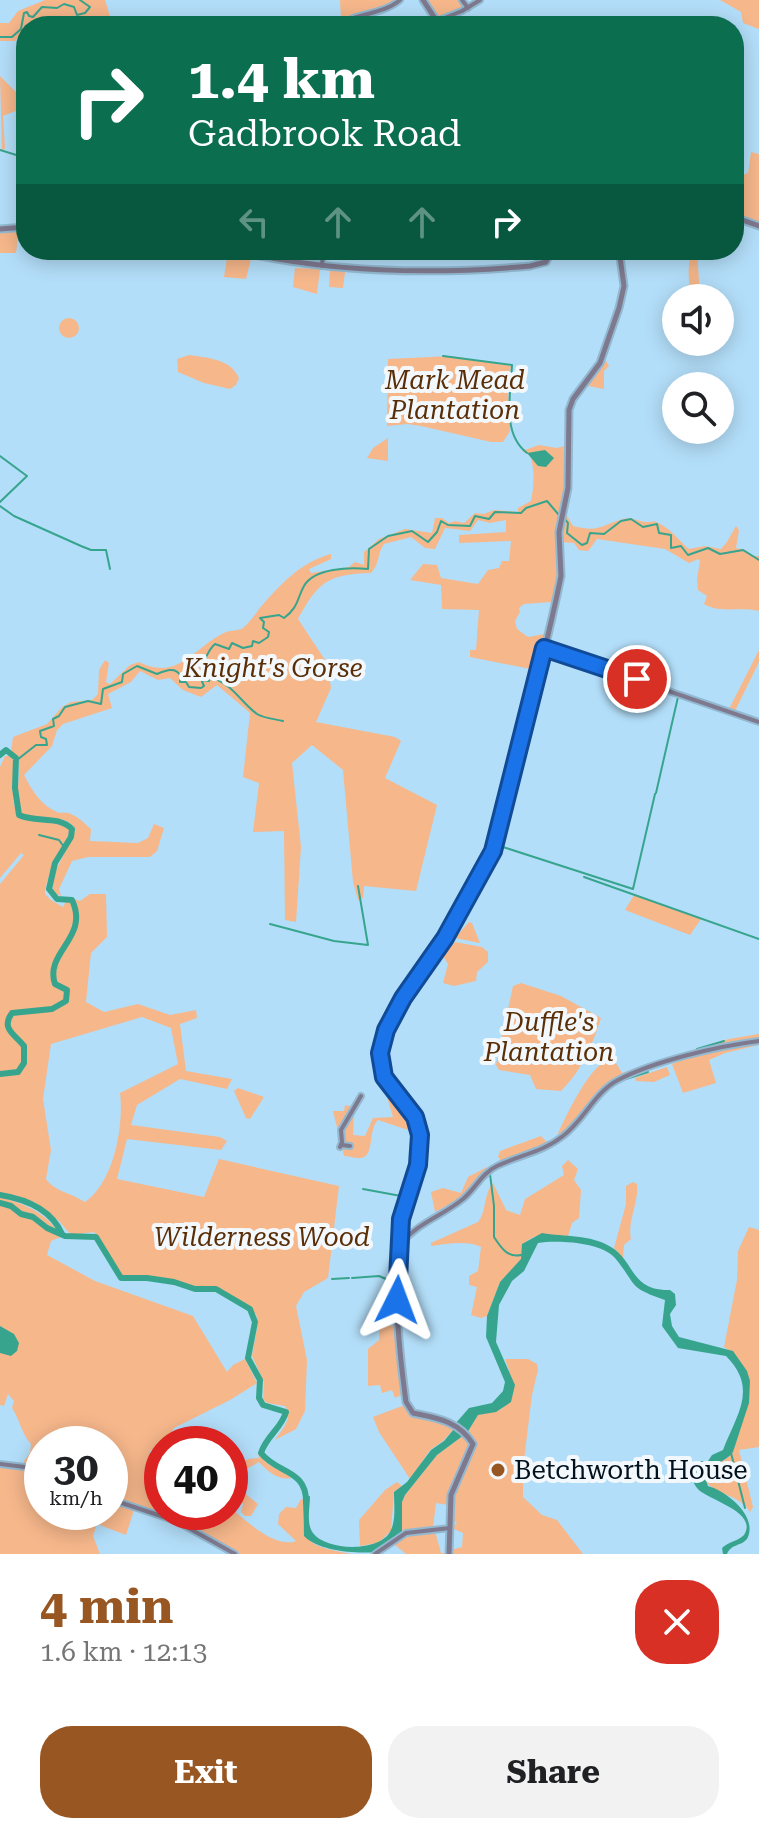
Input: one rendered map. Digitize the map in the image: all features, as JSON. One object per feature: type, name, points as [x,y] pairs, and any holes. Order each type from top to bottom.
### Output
[{"type":"street","points":[[364,16],[382,11],[400,0]]},
{"type":"street","points":[[462,0],[468,8]]},
{"type":"street","points":[[452,16],[480,0]]},
{"type":"street","points":[[277,260],[410,272],[511,268],[543,264],[548,260]]},
{"type":"street","points":[[322,260],[322,266]]},
{"type":"street","points":[[449,1554],[453,1488],[473,1448],[467,1436],[454,1427],[437,1416],[413,1413],[406,1402],[397,1300],[399,1246],[404,1206],[420,1154],[420,1135],[415,1117],[384,1077],[380,1061],[383,1038],[403,998],[445,938],[493,851],[561,576],[559,532],[568,496],[569,410],[573,399],[600,363],[616,317],[624,286],[620,260]]},
{"type":"street","points":[[544,648],[759,722]]},
{"type":"street","points":[[399,1246],[408,1235],[465,1198],[490,1170],[538,1151],[562,1137],[580,1121],[606,1088],[620,1079],[692,1053],[759,1041]]},
{"type":"street","points":[[350,1146],[341,1146],[341,1130],[361,1096]]},
{"type":"street","points":[[400,1231],[408,1235]]},
{"type":"street","points":[[0,1464],[24,1467]]},
{"type":"street","points":[[128,1505],[176,1521],[235,1554]]},
{"type":"street","points":[[375,1554],[406,1533],[450,1528]]},
{"type":"green space","points":[[45,0],[105,0],[110,16],[16,16],[16,40],[0,41],[0,23],[9,23],[18,11]]},
{"type":"green space","points":[[340,0],[396,0],[380,9],[355,16],[341,16]]},
{"type":"green space","points":[[427,0],[460,0],[464,6],[461,10],[438,16]]},
{"type":"green space","points":[[720,0],[759,0],[759,29],[744,23],[741,12]]},
{"type":"green space","points":[[0,76],[16,92],[16,111],[3,116],[5,148],[2,152]]},
{"type":"green space","points":[[751,152],[759,154],[759,223],[744,217],[744,174],[748,173]]},
{"type":"green space","points":[[16,229],[16,253],[0,253],[0,231]]},
{"type":"green space","points":[[227,260],[251,260],[246,279],[224,277]]},
{"type":"green space","points":[[690,260],[698,260],[699,284],[690,284]]},
{"type":"green space","points":[[295,268],[320,269],[317,294],[293,287]]},
{"type":"green space","points":[[330,270],[345,272],[343,288],[329,287]]},
{"type":"green space","points":[[69,318],[76,321],[79,328],[76,335],[69,338],[62,335],[59,328],[62,321]]},
{"type":"green space","points":[[189,355],[225,363],[239,378],[236,385],[230,389],[178,372],[177,359]]},
{"type":"green space","name":"Mark Mead Plantation","points":[[451,356],[511,366],[508,389],[510,431],[503,442],[407,424],[387,426],[388,359]]},
{"type":"green space","points":[[605,359],[609,366],[604,371],[604,389],[588,386]]},
{"type":"green space","points":[[388,438],[388,461],[367,458],[373,448]]},
{"type":"green space","name":"Knight's Gorse","points":[[539,445],[565,446],[566,475],[557,530],[555,594],[552,602],[524,604],[519,608],[515,621],[517,629],[528,637],[545,634],[536,670],[470,657],[470,650],[476,650],[479,610],[442,609],[441,585],[410,580],[423,564],[437,565],[441,578],[478,584],[488,570],[499,568],[502,561],[509,561],[511,541],[459,543],[459,535],[506,532],[506,520],[490,523],[478,520],[470,531],[445,528],[435,549],[425,548],[411,537],[384,544],[371,573],[344,575],[326,582],[312,596],[298,619],[327,663],[331,688],[316,722],[395,737],[401,741],[385,778],[437,805],[416,891],[364,886],[363,898],[358,900],[353,882],[343,770],[312,745],[292,763],[301,847],[296,922],[285,920],[284,831],[253,832],[259,783],[243,777],[250,713],[217,685],[201,697],[183,690],[170,678],[158,680],[140,671],[131,682],[108,694],[112,708],[63,724],[57,730],[52,746],[24,775],[45,805],[57,812],[75,816],[91,829],[90,841],[138,843],[148,838],[154,824],[164,828],[157,851],[150,857],[88,857],[72,861],[59,889],[61,896],[54,893],[54,878],[75,828],[63,820],[32,817],[18,811],[19,763],[18,756],[11,751],[13,737],[47,724],[71,702],[92,700],[98,694],[99,670],[105,660],[109,663],[106,682],[110,684],[130,665],[139,662],[165,668],[176,665],[215,638],[243,628],[283,583],[320,558],[331,554],[331,559],[309,569],[311,573],[349,567],[355,562],[364,565],[364,552],[379,539],[405,529],[432,533],[435,518],[449,523],[464,523],[475,513],[494,510],[518,512],[518,508],[531,501],[533,484],[530,455],[522,451]]},
{"type":"green space","points":[[566,514],[573,526],[589,529],[626,518],[655,522],[668,529],[689,549],[705,546],[721,549],[736,526],[739,530],[736,548],[759,556],[759,611],[717,609],[704,604],[707,596],[698,590],[698,559],[689,563],[665,549],[597,539],[588,551],[579,550],[574,543],[561,542],[561,525]]},
{"type":"green space","points":[[759,650],[759,662],[735,711],[729,709]]},
{"type":"green space","name":"Wilderness Wood","points":[[5,756],[10,756],[15,762],[13,798],[19,817],[59,823],[70,829],[52,868],[45,894],[63,907],[68,897],[80,901],[90,894],[106,894],[107,937],[91,953],[86,1002],[104,1012],[138,1004],[170,1015],[196,1010],[197,1018],[180,1024],[186,1071],[232,1079],[227,1089],[180,1079],[137,1105],[131,1125],[220,1137],[227,1141],[221,1150],[127,1139],[117,1179],[204,1197],[219,1159],[339,1186],[328,1278],[304,1292],[296,1306],[307,1360],[305,1411],[296,1429],[275,1440],[288,1415],[285,1406],[267,1403],[263,1399],[264,1382],[252,1356],[258,1323],[256,1314],[216,1289],[195,1289],[147,1278],[121,1278],[94,1232],[71,1235],[59,1221],[34,1202],[0,1193],[0,884],[24,855],[21,853],[0,878],[0,767]],"holes":[[[142,1017],[171,1028],[178,1064],[120,1093],[115,1152],[95,1193],[85,1202],[54,1186],[46,1179],[51,1150],[43,1099],[51,1044]]]},
{"type":"green space","points":[[634,895],[701,919],[690,935],[625,910]]},
{"type":"green space","points":[[469,922],[472,923],[480,943],[455,938]]},
{"type":"green space","points":[[455,942],[482,947],[488,952],[488,962],[477,972],[476,981],[454,986],[443,983],[448,964],[443,956]]},
{"type":"green space","name":"Duffle's Plantation","points":[[521,983],[561,996],[601,1018],[586,1057],[561,1091],[536,1089],[530,1075],[499,1070],[496,1065],[513,986]]},
{"type":"green space","points":[[759,1034],[759,1040],[660,1060],[729,1039]]},
{"type":"green space","points":[[759,1043],[709,1060],[716,1083],[683,1093],[672,1064],[714,1051]]},
{"type":"green space","points":[[613,1058],[622,1073],[655,1062],[613,1081],[560,1136],[558,1133],[562,1124],[589,1078],[605,1061]]},
{"type":"green space","points":[[667,1067],[670,1075],[654,1082],[636,1081],[635,1078]]},
{"type":"green space","points":[[384,1087],[390,1090],[417,1125],[418,1153],[411,1131],[378,1120],[367,1154],[358,1158],[344,1156],[333,1111],[344,1111],[345,1105],[354,1107],[353,1135],[365,1136],[373,1118],[393,1117]]},
{"type":"green space","points":[[238,1088],[264,1097],[250,1119],[246,1118],[234,1091]]},
{"type":"green space","points":[[541,1136],[548,1143],[502,1162],[498,1157],[500,1151]]},
{"type":"green space","points":[[568,1160],[578,1169],[574,1180],[581,1190],[579,1218],[572,1223],[568,1236],[539,1236],[523,1244],[522,1259],[500,1282],[487,1316],[471,1315],[477,1287],[469,1285],[469,1276],[478,1271],[481,1247],[463,1243],[431,1246],[431,1243],[478,1222],[493,1183],[506,1210],[520,1215],[525,1199],[564,1175],[562,1166]]},
{"type":"green space","points":[[487,1167],[463,1197],[435,1212],[431,1192],[443,1188],[461,1193],[468,1177]]},
{"type":"green space","points":[[633,1182],[637,1184],[637,1191],[631,1239],[624,1245],[623,1258],[614,1248],[626,1204],[626,1186]]},
{"type":"green space","points":[[0,1197],[35,1211],[56,1229],[61,1237],[51,1241],[47,1255],[95,1281],[193,1316],[227,1372],[245,1359],[257,1383],[178,1426],[144,1426],[144,1509],[128,1503],[128,1426],[24,1426],[24,1433],[12,1408],[14,1401],[8,1394],[4,1406],[0,1405]]},
{"type":"green space","points":[[749,1227],[759,1230],[759,1447],[739,1450],[753,1507],[750,1512],[740,1501],[713,1488],[703,1478],[708,1469],[733,1452],[744,1410],[742,1367],[724,1347],[737,1280],[738,1251]]},
{"type":"green space","points":[[396,1325],[401,1395],[395,1398],[392,1390],[382,1393],[380,1385],[368,1386],[368,1349],[379,1340],[382,1327]]},
{"type":"green space","points":[[505,1359],[528,1359],[537,1364],[538,1370],[523,1468],[523,1497],[542,1515],[557,1520],[583,1554],[451,1554],[451,1550],[462,1547],[463,1533],[452,1528],[457,1522],[452,1521],[452,1502],[476,1446],[467,1433],[478,1415],[502,1409],[509,1370]]},
{"type":"green space","points":[[402,1406],[410,1417],[435,1419],[454,1429],[430,1450],[410,1479],[379,1432],[373,1417]]},
{"type":"green space","points":[[464,1435],[470,1447],[450,1490],[448,1505],[436,1503],[433,1527],[402,1533],[402,1502],[405,1495],[437,1455]]},
{"type":"green space","points":[[258,1452],[266,1462],[291,1478],[278,1477],[259,1462],[248,1468],[248,1459],[259,1458]]},
{"type":"green space","points":[[0,1466],[24,1468],[24,1530],[95,1530],[93,1536],[100,1554],[0,1554]]},
{"type":"green space","points":[[397,1482],[402,1486],[394,1492],[391,1531],[378,1543],[360,1546],[359,1520],[385,1490]]},
{"type":"green space","points":[[248,1496],[258,1504],[248,1516]]},
{"type":"green space","points":[[301,1499],[305,1500],[303,1526],[310,1541],[326,1549],[351,1554],[239,1554],[194,1530],[248,1530],[248,1522],[276,1540],[293,1542],[296,1541],[278,1524],[279,1514],[286,1507],[296,1508]]},
{"type":"green space","points":[[128,1508],[134,1510],[128,1529]]},
{"type":"green space","points":[[435,1531],[441,1553],[447,1554],[406,1554],[394,1544],[405,1535]]},
{"type":"shaded area","points":[[545,450],[554,458],[546,467],[538,466],[527,453]]},
{"type":"shaded area","points":[[542,1233],[586,1238],[611,1247],[640,1281],[675,1294],[676,1305],[670,1314],[672,1326],[679,1337],[733,1351],[747,1371],[749,1403],[733,1452],[704,1475],[708,1486],[739,1506],[748,1522],[750,1530],[747,1539],[727,1554],[723,1554],[722,1548],[744,1535],[747,1527],[744,1519],[697,1488],[693,1470],[701,1461],[708,1461],[712,1455],[723,1450],[742,1402],[741,1380],[726,1356],[678,1348],[662,1326],[665,1300],[639,1288],[615,1258],[600,1248],[578,1243],[538,1243],[524,1271],[512,1281],[499,1305],[496,1342],[515,1385],[511,1402],[496,1412],[478,1415],[467,1433],[455,1424],[469,1408],[492,1403],[503,1391],[505,1382],[486,1337],[487,1316],[500,1282],[521,1259],[522,1244]]},
{"type":"shaded area","points":[[0,1326],[14,1334],[19,1343],[17,1351],[11,1356],[0,1353]]},
{"type":"shaded area","points":[[454,1429],[464,1435],[437,1455],[405,1495],[402,1502],[402,1533],[386,1546],[376,1552],[348,1552],[318,1545],[304,1536],[303,1498],[310,1496],[310,1525],[320,1539],[353,1547],[376,1543],[385,1537],[394,1521],[394,1492],[407,1482],[431,1450]]},
{"type":"waterway","points":[[34,16],[42,7],[57,8],[64,4],[74,7],[77,15],[85,13],[90,7],[80,0]]},
{"type":"waterway","points":[[23,16],[27,12],[29,16]]},
{"type":"waterway","points":[[0,37],[12,37],[16,33]]},
{"type":"waterway","points":[[0,150],[16,155]]},
{"type":"waterway","points":[[443,356],[512,365],[509,400],[511,424],[519,445],[527,453]]},
{"type":"waterway","points":[[0,456],[27,476],[0,502]]},
{"type":"waterway","points":[[17,760],[36,745],[47,745],[40,731],[54,726],[53,719],[65,707],[88,701],[101,704],[103,689],[122,682],[123,674],[137,666],[157,674],[175,671],[180,675],[180,682],[201,688],[204,686],[201,666],[215,644],[229,649],[232,643],[243,648],[252,646],[253,641],[259,643],[268,637],[269,632],[263,628],[264,622],[260,618],[279,615],[284,618],[295,606],[304,586],[316,575],[342,569],[368,569],[369,549],[388,536],[412,531],[428,542],[441,521],[448,525],[470,526],[475,516],[489,519],[495,512],[521,513],[526,508],[547,501],[559,515]]},
{"type":"waterway","points":[[0,506],[14,516],[81,546],[106,550],[110,569]]},
{"type":"waterway","points":[[565,519],[568,523],[567,533],[582,545],[587,543],[590,533],[604,534],[621,521],[631,519],[643,527],[657,524],[659,533],[671,535],[671,548],[681,546],[688,555],[708,548],[720,554],[743,550],[759,560]]},
{"type":"waterway","points":[[202,680],[216,679],[228,686],[257,714],[283,721]]},
{"type":"waterway","points":[[656,793],[678,697]]},
{"type":"waterway","points":[[496,836],[527,705]]},
{"type":"waterway","points":[[0,755],[6,750],[16,758],[15,788],[19,815],[60,822],[72,829],[71,837],[55,863],[49,889],[57,899],[72,900],[76,913],[72,935],[53,973],[55,984],[67,990],[66,1001],[52,1009],[12,1013],[8,1028],[24,1046],[24,1063],[18,1072],[0,1074]]},
{"type":"waterway","points":[[500,843],[503,847],[633,889],[655,794]]},
{"type":"waterway","points":[[39,835],[59,840],[64,847]]},
{"type":"waterway","points":[[584,877],[759,939]]},
{"type":"waterway","points":[[270,924],[334,941],[368,945],[358,886]]},
{"type":"waterway","points":[[697,1049],[724,1041]]},
{"type":"waterway","points":[[626,1079],[648,1072]]},
{"type":"waterway","points":[[490,1174],[494,1237],[509,1254],[521,1255]]},
{"type":"waterway","points":[[363,1189],[401,1196]]},
{"type":"waterway","points":[[0,1195],[19,1199],[44,1212],[62,1234]]},
{"type":"waterway","points":[[0,1203],[33,1217],[65,1236],[96,1237],[121,1278],[147,1278],[195,1289],[216,1289],[250,1309],[255,1322],[248,1358],[260,1380],[259,1398],[263,1405],[286,1412],[261,1453],[302,1484],[306,1503]]},
{"type":"waterway","points":[[352,1278],[379,1276],[393,1282]]},
{"type":"waterway","points":[[332,1279],[349,1278]]},
{"type":"waterway","points":[[731,1453],[745,1508]]},
{"type":"place","name":"Betchworth House","points":[[498,1470]]},
{"type":"route","points":[[397,1300],[401,1219],[418,1165],[420,1135],[415,1117],[390,1089],[381,1069],[380,1053],[386,1030],[403,998],[445,938],[493,851],[544,648],[637,679]]}]
